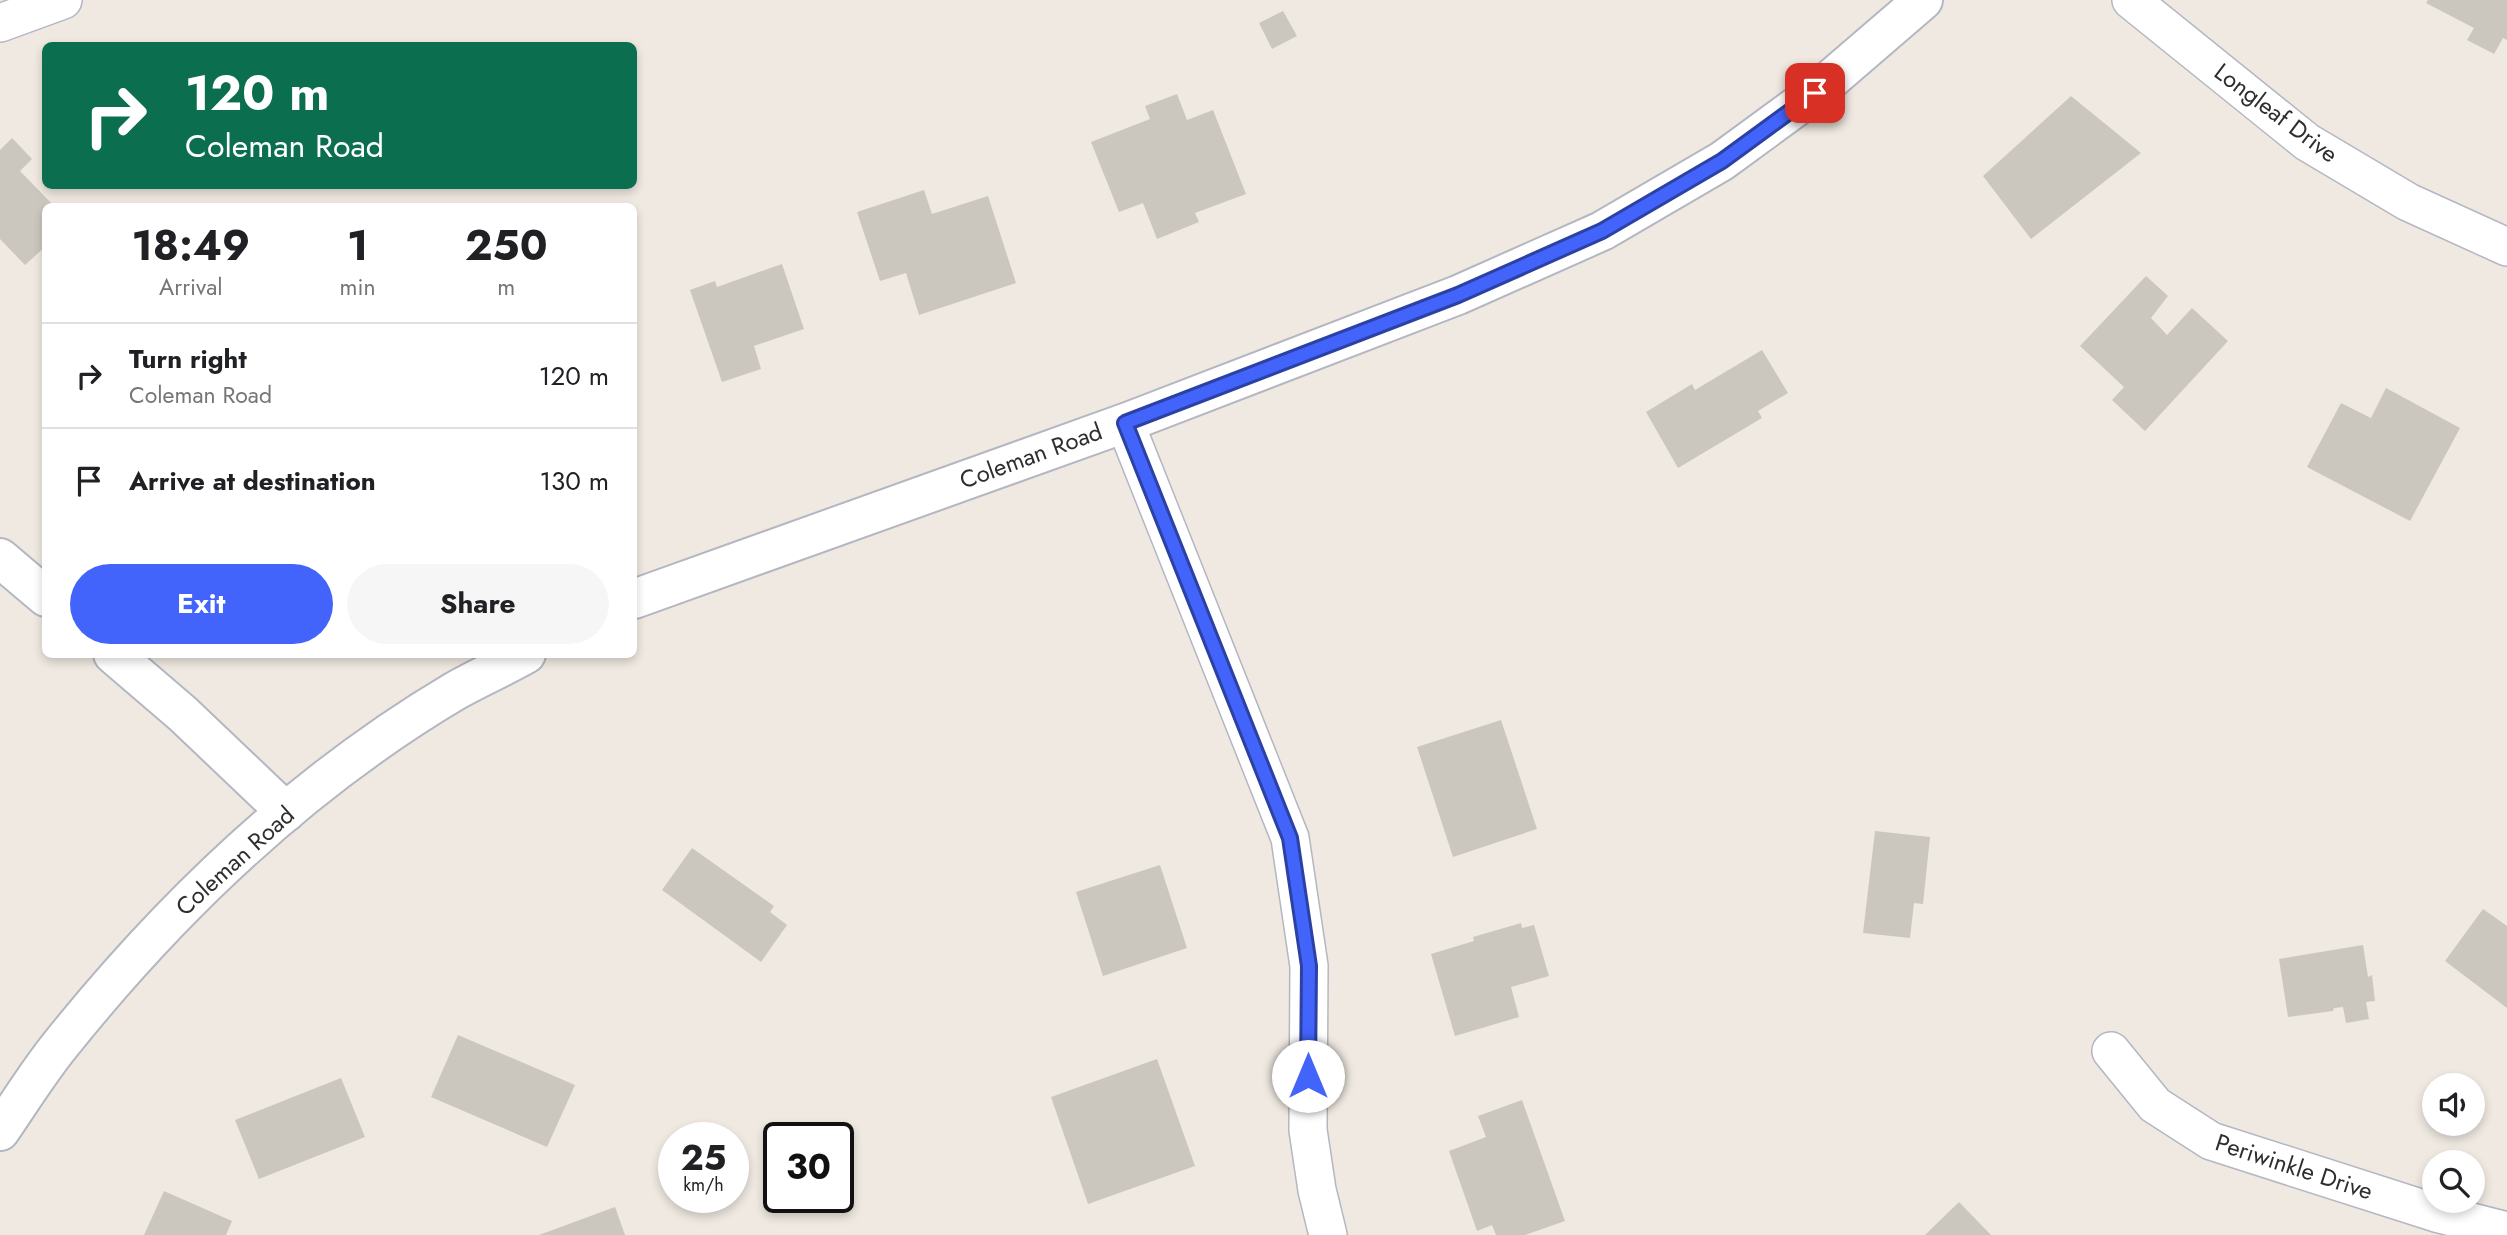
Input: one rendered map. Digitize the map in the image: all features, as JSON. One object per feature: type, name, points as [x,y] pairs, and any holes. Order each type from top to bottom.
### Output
[{"type":"street","points":[[0,23],[62,0]]},
{"type":"street","name":"Coleman Road","points":[[637,597],[1125,423],[1458,295],[1602,231],[1743,146],[1815,93],[1923,0]]},
{"type":"street","name":"Longleaf Drive","points":[[2131,0],[2307,142],[2408,202],[2507,247]]},
{"type":"street","points":[[1125,423],[1290,838],[1309,966],[1308,1130],[1317,1190],[1328,1235]]},
{"type":"street","points":[[0,558],[42,594]]},
{"type":"street","points":[[118,658],[183,714],[286,813]]},
{"type":"street","name":"Coleman Road","points":[[0,1130],[60,1046],[125,968],[195,894],[286,813],[370,747],[455,692],[519,658]]},
{"type":"street","name":"Periwinkle Drive","points":[[2111,1051],[2155,1105],[2211,1141],[2436,1213],[2507,1231]]},
{"type":"building","points":[[2428,0],[2507,0],[2507,40],[2503,38],[2494,54],[2467,40],[2474,28],[2426,3]]},
{"type":"building","points":[[1283,11],[1297,36],[1272,49],[1259,23]]},
{"type":"building","points":[[1177,94],[1187,120],[1213,110],[1246,194],[1195,213],[1199,222],[1157,239],[1143,203],[1119,212],[1091,142],[1150,119],[1145,106]]},
{"type":"building","points":[[2071,96],[2141,153],[2031,239],[1983,176]]},
{"type":"building","points":[[12,138],[32,159],[20,171],[51,203],[42,203],[42,250],[25,265],[0,239],[0,150]]},
{"type":"building","points":[[924,190],[932,214],[988,196],[1016,283],[919,315],[906,273],[880,281],[857,212]]},
{"type":"building","points":[[782,264],[804,329],[754,346],[761,369],[722,382],[690,290],[715,281],[717,287]]},
{"type":"building","points":[[2146,276],[2168,296],[2151,318],[2167,335],[2192,308],[2228,341],[2145,431],[2112,400],[2124,387],[2080,346]]},
{"type":"building","points":[[1762,350],[1788,393],[1758,411],[1762,418],[1678,468],[1646,412],[1692,384],[1695,390]]},
{"type":"building","points":[[2386,388],[2460,428],[2410,521],[2307,467],[2341,403],[2371,418]]},
{"type":"building","points":[[1501,720],[1537,829],[1453,857],[1417,747]]},
{"type":"building","points":[[1875,831],[1930,837],[1923,904],[1914,903],[1910,938],[1863,933]]},
{"type":"building","points":[[692,848],[774,906],[770,912],[787,925],[761,962],[662,890]]},
{"type":"building","points":[[1160,865],[1187,948],[1103,976],[1076,892]]},
{"type":"building","points":[[2483,909],[2507,926],[2507,1008],[2445,961]]},
{"type":"building","points":[[1521,923],[1522,928],[1534,925],[1549,976],[1511,987],[1519,1017],[1455,1036],[1431,954],[1474,941],[1473,937]]},
{"type":"building","points":[[2363,945],[2368,977],[2372,975],[2375,1001],[2366,1002],[2369,1019],[2346,1023],[2343,1007],[2334,1008],[2333,1011],[2288,1017],[2279,959]]},
{"type":"building","points":[[458,1035],[575,1085],[547,1147],[431,1097]]},
{"type":"building","points":[[1157,1059],[1195,1166],[1088,1204],[1051,1097]]},
{"type":"building","points":[[341,1078],[365,1137],[259,1179],[235,1120]]},
{"type":"building","points":[[1522,1100],[1565,1221],[1525,1235],[1496,1235],[1492,1225],[1477,1231],[1449,1151],[1486,1137],[1478,1116]]},
{"type":"building","points":[[164,1191],[232,1221],[226,1235],[144,1235]]},
{"type":"building","points":[[1959,1202],[1991,1235],[1925,1235]]},
{"type":"building","points":[[615,1207],[625,1235],[539,1235]]},
{"type":"route","points":[[1308,1076],[1309,966],[1290,838],[1125,423],[1458,295],[1602,231],[1722,161],[1815,93]]}]
